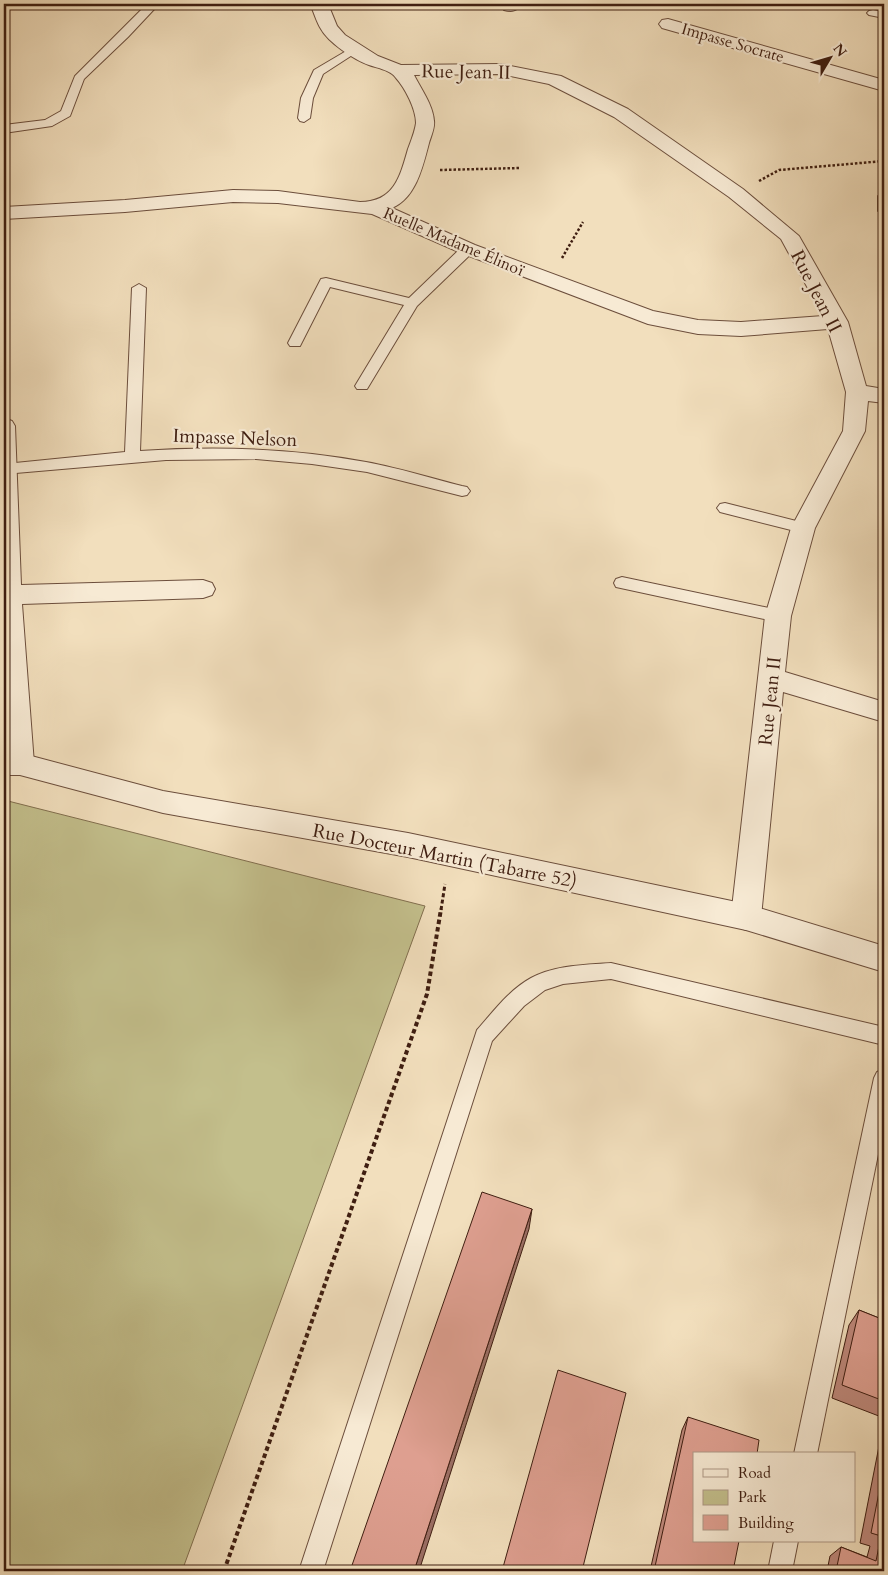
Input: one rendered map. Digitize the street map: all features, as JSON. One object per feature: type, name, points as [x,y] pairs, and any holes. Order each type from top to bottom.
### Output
[{"type":"street","points":[[319,4],[329,28],[353,50],[372,60],[399,70],[410,83],[423,110],[425,122],[412,170],[402,192],[375,208]]},
{"type":"street","name":"Impasse Socrate","points":[[668,24],[884,86]]},
{"type":"street","name":"Rue Jean II","points":[[399,70],[501,68],[555,80],[621,113],[736,192],[789,236],[837,322],[858,392],[854,431],[803,528],[778,616],[746,917]]},
{"type":"street","name":"Ruelle Madame Élinoï","points":[[4,213],[106,207],[234,196],[278,197],[360,208],[375,208],[468,249],[648,317],[698,327],[740,329],[837,322]]},
{"type":"street","points":[[858,392],[884,396]]},
{"type":"street","points":[[4,426],[12,764]]},
{"type":"street","points":[[9,594],[203,589]]},
{"type":"street","points":[[771,678],[884,712]]},
{"type":"street","name":"Rue Docteur Martin (Tabarre 52)","points":[[12,764],[163,802],[450,854],[746,917],[884,959]]},
{"type":"lane","points":[[4,129],[48,123],[66,113],[79,78],[124,35],[152,4]]},
{"type":"lane","points":[[304,118],[307,98],[318,72],[353,50]]},
{"type":"lane","points":[[884,196],[884,211]]},
{"type":"lane","points":[[362,386],[412,303],[468,249]]},
{"type":"lane","points":[[295,343],[326,282],[412,303]]},
{"type":"lane","points":[[132,456],[139,288]]},
{"type":"lane","name":"Impasse Nelson","points":[[4,469],[132,456],[220,453],[338,462],[368,467],[462,491]]},
{"type":"lane","points":[[725,508],[803,528]]},
{"type":"lane","points":[[622,583],[778,616]]},
{"type":"lane","points":[[310,1571],[484,1036],[514,1005],[538,984],[574,974],[611,972],[884,1036]]},
{"type":"lane","points":[[805,1452],[884,1078]]},
{"type":"lane","points":[[780,1571],[786,1542]]},
{"type":"path","points":[[736,192],[778,170],[884,160]]},
{"type":"path","points":[[412,170],[520,168]]},
{"type":"path","points":[[550,280],[583,222]]},
{"type":"path","points":[[224,1571],[427,994],[450,854]]},
{"type":"green space","points":[[4,800],[425,906],[182,1571],[4,1571]]},
{"type":"building","points":[[482,1192],[532,1209],[414,1571],[350,1571]]},
{"type":"building","points":[[859,1310],[884,1320],[884,1401],[842,1385]]},
{"type":"building","points":[[558,1370],[626,1393],[582,1571],[502,1571]]},
{"type":"building","points":[[688,1417],[759,1440],[757,1452],[693,1452],[693,1542],[739,1542],[733,1571],[654,1571]]},
{"type":"building","points":[[884,1467],[884,1571],[836,1571],[841,1547],[876,1561],[881,1536],[871,1533]]}]
